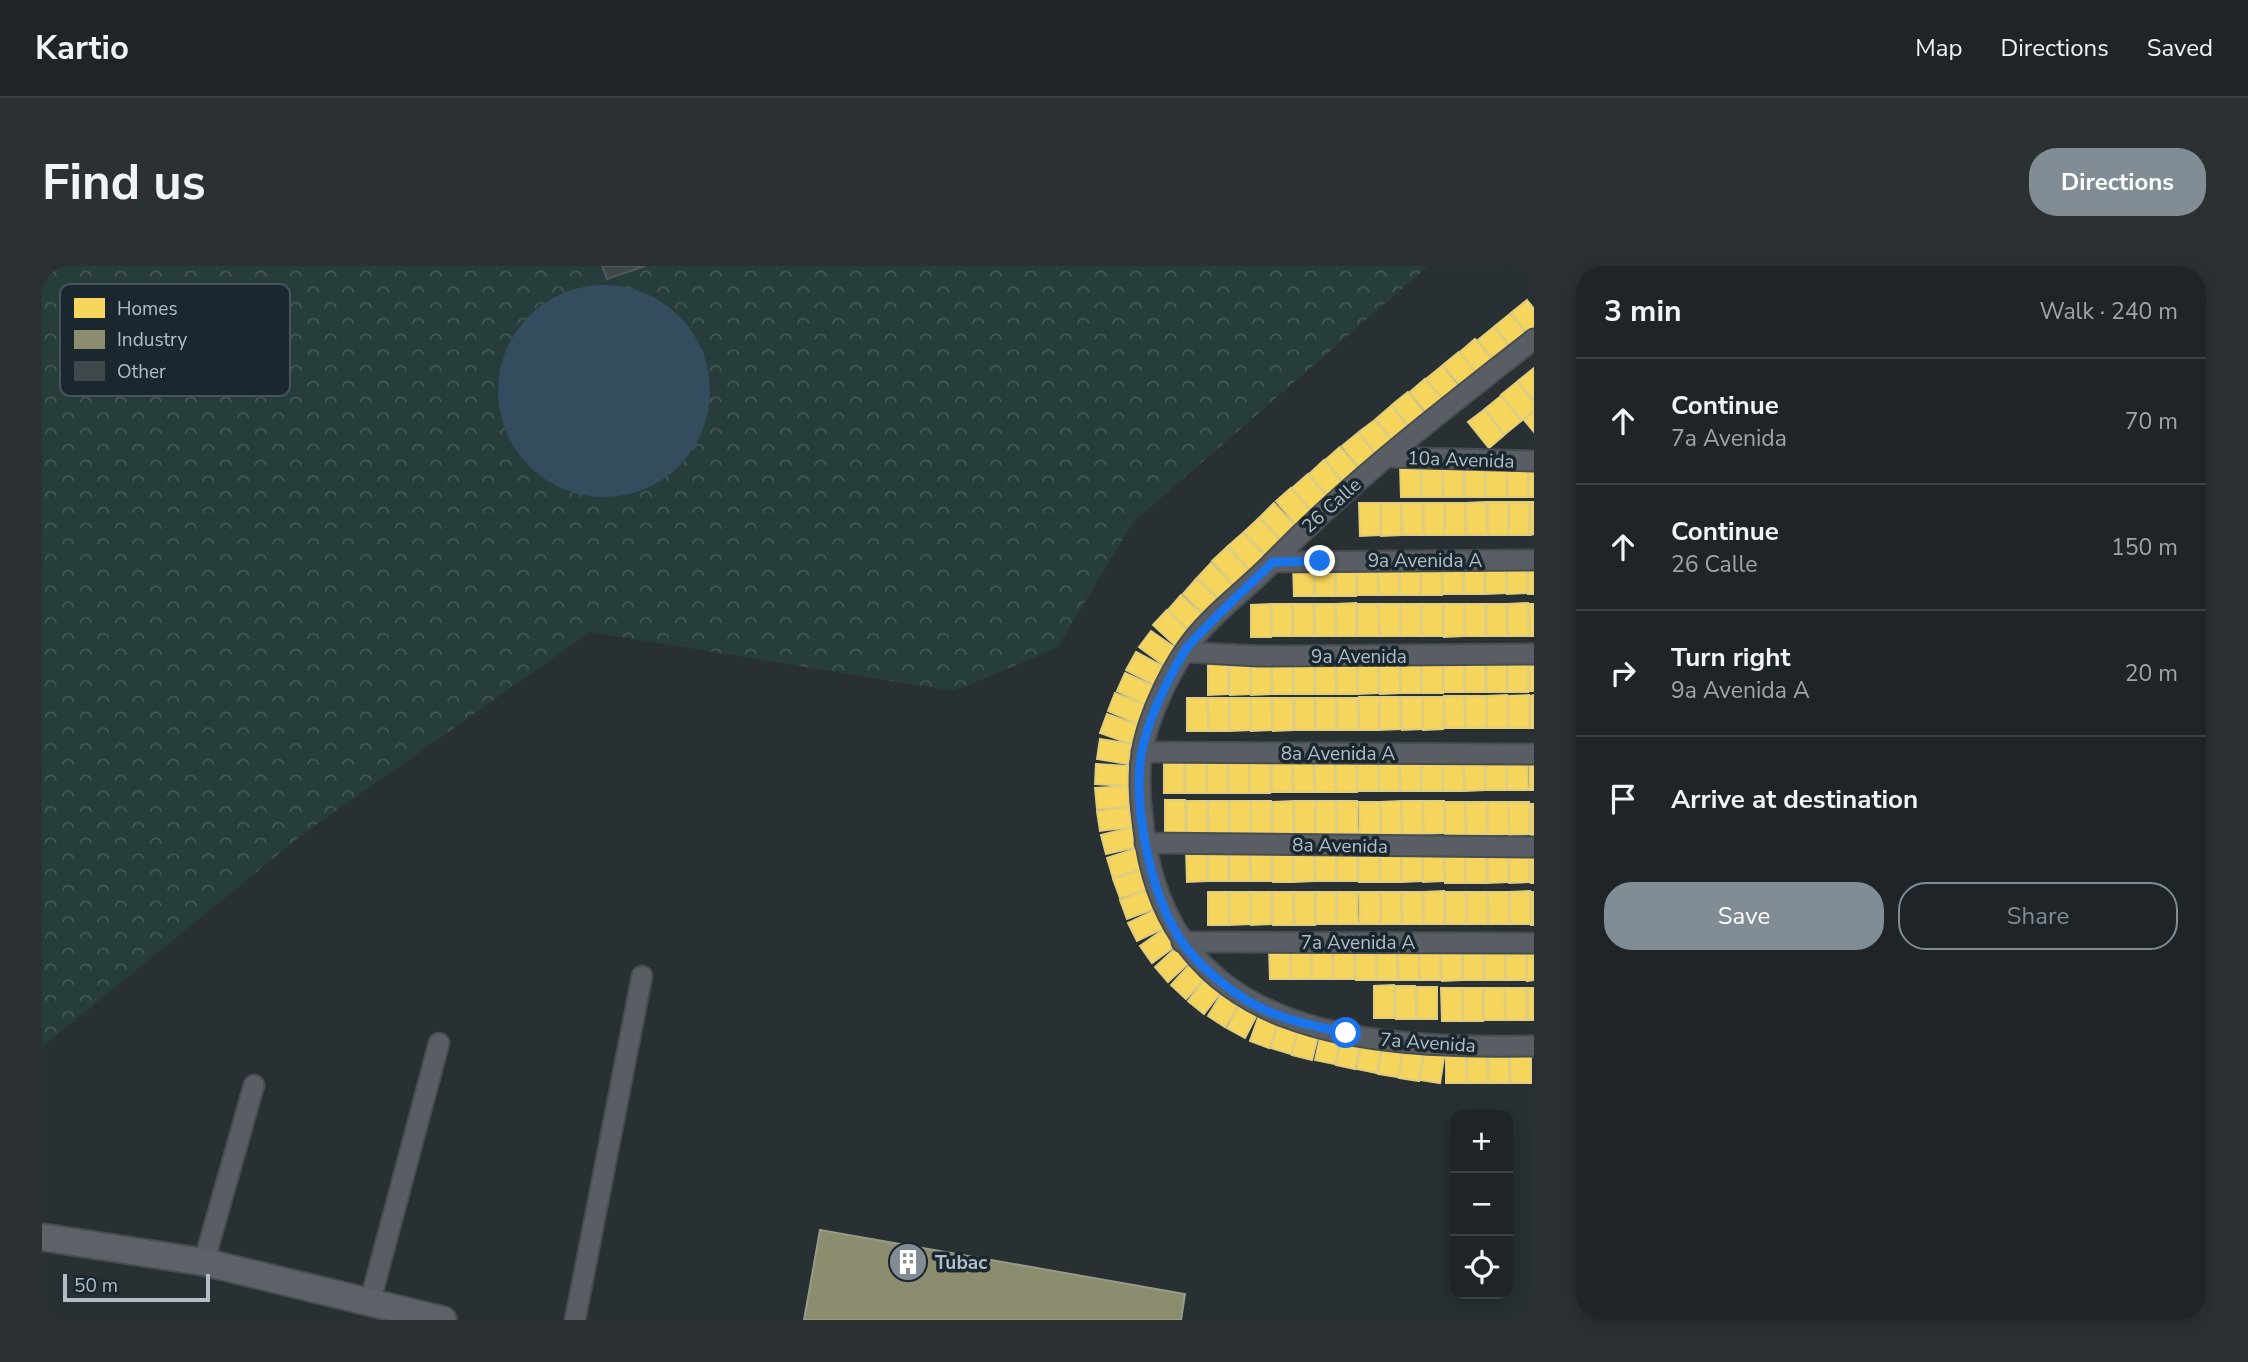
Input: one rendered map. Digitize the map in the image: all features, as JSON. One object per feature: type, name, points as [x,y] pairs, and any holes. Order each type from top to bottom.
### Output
[{"type":"main road","points":[[42,1237],[204,1262],[443,1320]]},
{"type":"street","name":"26 Calle","points":[[1182,942],[1157,885],[1145,842],[1140,789],[1142,752],[1157,707],[1185,652],[1346,490],[1534,339]]},
{"type":"street","name":"10a Avenida","points":[[1387,457],[1534,461]]},
{"type":"street","name":"9a Avenida A","points":[[1273,562],[1534,560]]},
{"type":"street","name":"9a Avenida","points":[[1185,652],[1258,656],[1534,654]]},
{"type":"street","name":"8a Avenida A","points":[[1142,752],[1534,754]]},
{"type":"street","name":"8a Avenida","points":[[1145,842],[1534,847]]},
{"type":"street","name":"7a Avenida A","points":[[1182,942],[1534,943]]},
{"type":"street","name":"7a Avenida","points":[[1182,942],[1223,983],[1254,1004],[1291,1019],[1388,1042],[1455,1047],[1534,1046]]},
{"type":"street","points":[[575,1320],[642,976]]},
{"type":"street","points":[[370,1302],[439,1043]]},
{"type":"street","points":[[204,1262],[254,1085]]},
{"type":"green space","points":[[42,266],[1428,266],[1133,522],[1057,648],[954,691],[590,632],[302,835],[42,1047]]},
{"type":"water","points":[[604,285],[645,293],[679,316],[702,350],[710,391],[702,432],[679,466],[645,489],[604,497],[563,489],[529,466],[506,432],[498,391],[506,350],[529,316],[563,293]]},
{"type":"building: Homes","points":[[1527,300],[1534,309],[1532,338],[1511,313]]},
{"type":"building: Homes","points":[[1510,314],[1531,339],[1515,352],[1495,326]]},
{"type":"building: Homes","points":[[1494,327],[1514,353],[1498,365],[1478,340]]},
{"type":"building: Homes","points":[[1475,339],[1496,364],[1480,377],[1460,352]]},
{"type":"building: Homes","points":[[1459,352],[1479,377],[1464,390],[1443,365]]},
{"type":"building: Homes","points":[[1442,366],[1462,391],[1447,404],[1426,379]]},
{"type":"building: Homes","points":[[1534,368],[1534,401],[1518,381]]},
{"type":"building: Homes","points":[[1425,379],[1446,404],[1430,417],[1410,392]]},
{"type":"building: Homes","points":[[1517,382],[1534,403],[1534,410],[1522,420],[1501,395]]},
{"type":"building: Homes","points":[[1408,392],[1428,418],[1412,430],[1392,405]]},
{"type":"building: Homes","points":[[1501,396],[1521,421],[1505,434],[1485,409]]},
{"type":"building: Homes","points":[[1391,406],[1411,431],[1396,444],[1376,419]]},
{"type":"building: Homes","points":[[1484,410],[1504,435],[1489,448],[1468,422]]},
{"type":"building: Homes","points":[[1534,412],[1534,432],[1524,420]]},
{"type":"building: Homes","points":[[1375,420],[1395,445],[1379,457],[1359,432]]},
{"type":"building: Homes","points":[[1358,433],[1378,458],[1362,471],[1342,446]]},
{"type":"building: Homes","points":[[1340,447],[1361,472],[1346,485],[1325,460]]},
{"type":"building: Homes","points":[[1324,460],[1345,485],[1330,498],[1309,474]]},
{"type":"building: Homes","points":[[1420,464],[1421,497],[1401,497],[1400,465]]},
{"type":"building: Homes","points":[[1442,464],[1442,497],[1422,497],[1422,465]]},
{"type":"building: Homes","points":[[1528,464],[1528,497],[1508,497],[1507,465]]},
{"type":"building: Homes","points":[[1443,465],[1463,465],[1463,497],[1444,497]]},
{"type":"building: Homes","points":[[1465,465],[1485,465],[1485,497],[1465,497]]},
{"type":"building: Homes","points":[[1486,465],[1506,465],[1507,497],[1486,497]]},
{"type":"building: Homes","points":[[1529,465],[1534,465],[1534,497],[1529,497]]},
{"type":"building: Homes","points":[[1308,474],[1329,499],[1313,512],[1292,488]]},
{"type":"building: Homes","points":[[1291,488],[1312,513],[1297,526],[1276,501]]},
{"type":"building: Homes","points":[[1486,502],[1487,535],[1467,535],[1466,503]]},
{"type":"building: Homes","points":[[1488,502],[1508,502],[1508,535],[1488,535]]},
{"type":"building: Homes","points":[[1509,502],[1529,502],[1529,535],[1509,535]]},
{"type":"building: Homes","points":[[1530,502],[1534,502],[1534,534],[1531,535]]},
{"type":"building: Homes","points":[[1274,503],[1296,527],[1282,541],[1260,517]]},
{"type":"building: Homes","points":[[1359,503],[1380,503],[1380,535],[1360,536]]},
{"type":"building: Homes","points":[[1381,503],[1401,503],[1401,535],[1381,536]]},
{"type":"building: Homes","points":[[1402,503],[1422,503],[1423,535],[1403,535]]},
{"type":"building: Homes","points":[[1424,503],[1444,503],[1444,535],[1424,535]]},
{"type":"building: Homes","points":[[1445,503],[1465,503],[1465,535],[1445,535]]},
{"type":"building: Homes","points":[[1259,518],[1281,541],[1266,555],[1244,532]]},
{"type":"building: Homes","points":[[1243,533],[1265,556],[1250,570],[1228,546]]},
{"type":"building: Homes","points":[[1227,547],[1249,571],[1234,585],[1212,561]]},
{"type":"building: Homes","points":[[1463,561],[1463,594],[1443,594],[1442,562]]},
{"type":"building: Homes","points":[[1464,561],[1484,561],[1484,594],[1464,594]]},
{"type":"building: Homes","points":[[1485,561],[1506,561],[1506,593],[1486,594]]},
{"type":"building: Homes","points":[[1507,561],[1527,561],[1527,593],[1507,594]]},
{"type":"building: Homes","points":[[1441,562],[1442,595],[1421,595],[1421,563]]},
{"type":"building: Homes","points":[[1528,562],[1534,562],[1534,594],[1528,594]]},
{"type":"building: Homes","points":[[1211,563],[1234,586],[1221,600],[1197,578]]},
{"type":"building: Homes","points":[[1356,563],[1356,596],[1336,596],[1336,564]]},
{"type":"building: Homes","points":[[1357,563],[1377,563],[1378,595],[1357,595]]},
{"type":"building: Homes","points":[[1378,563],[1399,563],[1399,595],[1379,595]]},
{"type":"building: Homes","points":[[1400,563],[1420,563],[1420,595],[1400,595]]},
{"type":"building: Homes","points":[[1293,564],[1313,564],[1314,596],[1294,596]]},
{"type":"building: Homes","points":[[1315,564],[1335,564],[1335,596],[1315,596]]},
{"type":"building: Homes","points":[[1196,579],[1220,601],[1206,616],[1183,594]]},
{"type":"building: Homes","points":[[1181,595],[1205,617],[1191,632],[1168,610]]},
{"type":"building: Homes","points":[[1356,603],[1356,636],[1337,636],[1336,604]]},
{"type":"building: Homes","points":[[1528,603],[1528,636],[1508,636],[1508,604]]},
{"type":"building: Homes","points":[[1271,604],[1271,637],[1251,637],[1251,605]]},
{"type":"building: Homes","points":[[1272,604],[1292,604],[1292,636],[1272,636]]},
{"type":"building: Homes","points":[[1293,604],[1313,604],[1314,636],[1294,636]]},
{"type":"building: Homes","points":[[1315,604],[1335,604],[1335,636],[1315,636]]},
{"type":"building: Homes","points":[[1358,604],[1378,604],[1379,636],[1358,636]]},
{"type":"building: Homes","points":[[1379,604],[1400,604],[1400,636],[1380,636]]},
{"type":"building: Homes","points":[[1401,604],[1421,604],[1421,636],[1401,636]]},
{"type":"building: Homes","points":[[1422,604],[1442,604],[1443,636],[1422,636]]},
{"type":"building: Homes","points":[[1444,604],[1464,604],[1464,636],[1444,637]]},
{"type":"building: Homes","points":[[1465,604],[1485,604],[1485,636],[1465,636]]},
{"type":"building: Homes","points":[[1487,604],[1506,604],[1507,636],[1487,636]]},
{"type":"building: Homes","points":[[1529,604],[1534,604],[1534,636],[1530,636]]},
{"type":"building: Homes","points":[[1167,610],[1190,632],[1177,647],[1153,625]]},
{"type":"building: Homes","points":[[1151,631],[1177,649],[1165,666],[1139,647]]},
{"type":"building: Homes","points":[[1136,652],[1164,667],[1155,685],[1126,670]]},
{"type":"building: Homes","points":[[1529,658],[1534,658],[1534,691],[1530,691]]},
{"type":"building: Homes","points":[[1485,659],[1485,692],[1465,692],[1465,660]]},
{"type":"building: Homes","points":[[1507,659],[1507,692],[1487,692],[1487,660]]},
{"type":"building: Homes","points":[[1508,659],[1528,659],[1528,692],[1508,692]]},
{"type":"building: Homes","points":[[1444,660],[1464,660],[1464,692],[1444,692]]},
{"type":"building: Homes","points":[[1358,661],[1378,661],[1378,693],[1358,694]]},
{"type":"building: Homes","points":[[1379,661],[1399,661],[1400,693],[1380,694]]},
{"type":"building: Homes","points":[[1401,661],[1421,661],[1421,693],[1401,693]]},
{"type":"building: Homes","points":[[1422,661],[1442,661],[1443,693],[1422,693]]},
{"type":"building: Homes","points":[[1208,662],[1228,662],[1228,694],[1208,695]]},
{"type":"building: Homes","points":[[1230,662],[1250,662],[1250,694],[1230,695]]},
{"type":"building: Homes","points":[[1251,662],[1271,662],[1271,694],[1251,695]]},
{"type":"building: Homes","points":[[1272,662],[1293,662],[1293,694],[1273,694]]},
{"type":"building: Homes","points":[[1294,662],[1314,662],[1314,694],[1294,694]]},
{"type":"building: Homes","points":[[1315,662],[1335,662],[1336,694],[1316,694]]},
{"type":"building: Homes","points":[[1337,662],[1357,662],[1357,694],[1337,694]]},
{"type":"building: Homes","points":[[1125,673],[1154,686],[1146,705],[1117,691]]},
{"type":"building: Homes","points":[[1115,693],[1145,705],[1138,724],[1108,711]]},
{"type":"building: Homes","points":[[1507,695],[1508,728],[1487,728],[1487,696]]},
{"type":"building: Homes","points":[[1529,695],[1529,728],[1509,728],[1508,696]]},
{"type":"building: Homes","points":[[1534,695],[1534,728],[1530,728],[1530,696]]},
{"type":"building: Homes","points":[[1444,696],[1464,696],[1465,728],[1445,728]]},
{"type":"building: Homes","points":[[1466,696],[1486,696],[1486,728],[1466,728]]},
{"type":"building: Homes","points":[[1359,697],[1379,697],[1379,730],[1359,730]]},
{"type":"building: Homes","points":[[1380,697],[1400,697],[1400,729],[1380,730]]},
{"type":"building: Homes","points":[[1402,697],[1422,697],[1422,729],[1402,730]]},
{"type":"building: Homes","points":[[1423,697],[1443,697],[1443,729],[1423,730]]},
{"type":"building: Homes","points":[[1187,698],[1207,698],[1208,731],[1187,731]]},
{"type":"building: Homes","points":[[1208,698],[1229,698],[1229,731],[1209,731]]},
{"type":"building: Homes","points":[[1230,698],[1250,698],[1250,730],[1230,731]]},
{"type":"building: Homes","points":[[1251,698],[1271,698],[1272,730],[1251,731]]},
{"type":"building: Homes","points":[[1273,698],[1293,698],[1293,730],[1273,731]]},
{"type":"building: Homes","points":[[1295,698],[1314,698],[1315,730],[1295,730]]},
{"type":"building: Homes","points":[[1316,698],[1336,698],[1336,730],[1316,730]]},
{"type":"building: Homes","points":[[1337,698],[1357,698],[1358,730],[1338,730]]},
{"type":"building: Homes","points":[[1107,714],[1138,725],[1131,744],[1100,733]]},
{"type":"building: Homes","points":[[1100,739],[1132,744],[1128,764],[1097,759]]},
{"type":"building: Homes","points":[[1422,758],[1442,758],[1442,791],[1422,791]]},
{"type":"building: Homes","points":[[1443,758],[1463,758],[1464,791],[1443,791]]},
{"type":"building: Homes","points":[[1464,758],[1485,758],[1485,790],[1465,791]]},
{"type":"building: Homes","points":[[1486,758],[1506,758],[1506,790],[1486,790]]},
{"type":"building: Homes","points":[[1507,758],[1527,758],[1528,790],[1507,790]]},
{"type":"building: Homes","points":[[1529,758],[1534,758],[1534,790],[1530,790]]},
{"type":"building: Homes","points":[[1292,759],[1292,792],[1272,792],[1272,760]]},
{"type":"building: Homes","points":[[1293,759],[1313,759],[1314,792],[1294,792]]},
{"type":"building: Homes","points":[[1315,759],[1335,759],[1335,792],[1315,792]]},
{"type":"building: Homes","points":[[1336,759],[1356,759],[1357,792],[1336,792]]},
{"type":"building: Homes","points":[[1358,759],[1378,759],[1378,791],[1358,791]]},
{"type":"building: Homes","points":[[1379,759],[1399,759],[1399,791],[1379,791]]},
{"type":"building: Homes","points":[[1400,759],[1421,759],[1421,791],[1401,791]]},
{"type":"building: Homes","points":[[1164,760],[1184,760],[1184,793],[1164,793]]},
{"type":"building: Homes","points":[[1270,760],[1270,793],[1250,793],[1250,761]]},
{"type":"building: Homes","points":[[1186,761],[1206,761],[1206,793],[1186,793]]},
{"type":"building: Homes","points":[[1207,761],[1227,761],[1227,793],[1207,793]]},
{"type":"building: Homes","points":[[1228,761],[1249,761],[1249,793],[1229,793]]},
{"type":"building: Homes","points":[[1096,764],[1128,766],[1128,786],[1095,784]]},
{"type":"building: Homes","points":[[1128,786],[1129,807],[1097,809],[1095,788]]},
{"type":"building: Homes","points":[[1165,800],[1185,800],[1185,833],[1165,833]]},
{"type":"building: Homes","points":[[1187,801],[1207,801],[1207,833],[1187,833]]},
{"type":"building: Homes","points":[[1208,801],[1228,801],[1229,833],[1209,833]]},
{"type":"building: Homes","points":[[1230,801],[1250,801],[1250,833],[1230,833]]},
{"type":"building: Homes","points":[[1251,801],[1271,801],[1271,833],[1251,833]]},
{"type":"building: Homes","points":[[1293,801],[1293,834],[1273,834],[1273,802]]},
{"type":"building: Homes","points":[[1294,801],[1315,801],[1315,834],[1295,834]]},
{"type":"building: Homes","points":[[1316,801],[1336,801],[1336,834],[1316,834]]},
{"type":"building: Homes","points":[[1337,801],[1357,801],[1358,833],[1337,834]]},
{"type":"building: Homes","points":[[1401,801],[1401,834],[1381,834],[1381,802]]},
{"type":"building: Homes","points":[[1402,801],[1422,801],[1423,834],[1403,834]]},
{"type":"building: Homes","points":[[1423,801],[1444,801],[1444,833],[1424,834]]},
{"type":"building: Homes","points":[[1359,802],[1380,802],[1380,834],[1360,834]]},
{"type":"building: Homes","points":[[1445,802],[1465,802],[1465,835],[1445,835]]},
{"type":"building: Homes","points":[[1466,802],[1486,802],[1487,834],[1467,835]]},
{"type":"building: Homes","points":[[1488,802],[1508,802],[1509,834],[1488,835]]},
{"type":"building: Homes","points":[[1509,802],[1529,802],[1529,834],[1509,835]]},
{"type":"building: Homes","points":[[1531,804],[1534,804],[1534,836],[1531,836]]},
{"type":"building: Homes","points":[[1129,807],[1132,827],[1100,831],[1097,811]]},
{"type":"building: Homes","points":[[1133,827],[1137,847],[1106,854],[1101,835]]},
{"type":"building: Homes","points":[[1138,848],[1144,868],[1113,878],[1107,858]]},
{"type":"building: Homes","points":[[1186,849],[1207,849],[1207,881],[1187,882]]},
{"type":"building: Homes","points":[[1208,849],[1228,849],[1228,881],[1208,881]]},
{"type":"building: Homes","points":[[1230,849],[1249,849],[1250,881],[1230,881]]},
{"type":"building: Homes","points":[[1251,849],[1271,849],[1271,881],[1251,881]]},
{"type":"building: Homes","points":[[1273,849],[1293,849],[1293,882],[1273,882]]},
{"type":"building: Homes","points":[[1294,849],[1314,849],[1314,881],[1294,882]]},
{"type":"building: Homes","points":[[1315,849],[1336,849],[1336,881],[1316,881]]},
{"type":"building: Homes","points":[[1337,849],[1357,849],[1357,881],[1337,881]]},
{"type":"building: Homes","points":[[1359,849],[1379,849],[1379,882],[1359,882]]},
{"type":"building: Homes","points":[[1380,849],[1401,849],[1401,882],[1381,882]]},
{"type":"building: Homes","points":[[1402,849],[1422,849],[1422,881],[1402,882]]},
{"type":"building: Homes","points":[[1423,849],[1443,849],[1444,881],[1423,882]]},
{"type":"building: Homes","points":[[1445,850],[1465,850],[1465,883],[1445,883]]},
{"type":"building: Homes","points":[[1466,850],[1486,850],[1486,883],[1466,883]]},
{"type":"building: Homes","points":[[1488,850],[1508,850],[1508,882],[1488,883]]},
{"type":"building: Homes","points":[[1509,850],[1529,850],[1529,882],[1509,883]]},
{"type":"building: Homes","points":[[1530,850],[1534,850],[1534,883],[1531,883]]},
{"type":"building: Homes","points":[[1144,869],[1150,888],[1120,898],[1113,879]]},
{"type":"building: Homes","points":[[1150,889],[1157,908],[1127,919],[1120,900]]},
{"type":"building: Homes","points":[[1444,891],[1444,924],[1424,924],[1424,892]]},
{"type":"building: Homes","points":[[1530,891],[1530,924],[1510,924],[1510,892]]},
{"type":"building: Homes","points":[[1208,892],[1228,892],[1229,925],[1208,925]]},
{"type":"building: Homes","points":[[1230,892],[1250,892],[1250,924],[1230,925]]},
{"type":"building: Homes","points":[[1251,892],[1271,892],[1271,924],[1251,925]]},
{"type":"building: Homes","points":[[1273,892],[1293,892],[1293,925],[1273,925]]},
{"type":"building: Homes","points":[[1294,892],[1314,892],[1315,925],[1295,925]]},
{"type":"building: Homes","points":[[1316,892],[1336,892],[1336,924],[1316,924]]},
{"type":"building: Homes","points":[[1337,892],[1357,892],[1358,924],[1337,924]]},
{"type":"building: Homes","points":[[1359,892],[1380,892],[1380,924],[1360,924]]},
{"type":"building: Homes","points":[[1381,892],[1401,892],[1401,924],[1381,924]]},
{"type":"building: Homes","points":[[1402,892],[1422,892],[1423,924],[1403,924]]},
{"type":"building: Homes","points":[[1446,892],[1466,892],[1466,924],[1446,924]]},
{"type":"building: Homes","points":[[1467,892],[1487,892],[1487,924],[1467,924]]},
{"type":"building: Homes","points":[[1488,892],[1509,892],[1509,924],[1489,924]]},
{"type":"building: Homes","points":[[1531,892],[1534,892],[1534,925],[1531,925]]},
{"type":"building: Homes","points":[[1157,909],[1166,927],[1137,941],[1128,923]]},
{"type":"building: Homes","points":[[1167,927],[1178,944],[1152,963],[1140,946]]},
{"type":"building: Homes","points":[[1179,945],[1192,960],[1168,982],[1155,967]]},
{"type":"building: Homes","points":[[1354,946],[1354,979],[1334,979],[1333,947]]},
{"type":"building: Homes","points":[[1269,947],[1290,947],[1290,979],[1270,979]]},
{"type":"building: Homes","points":[[1291,947],[1311,947],[1311,979],[1291,979]]},
{"type":"building: Homes","points":[[1312,947],[1332,947],[1333,979],[1312,979]]},
{"type":"building: Homes","points":[[1440,947],[1440,980],[1420,980],[1419,948]]},
{"type":"building: Homes","points":[[1355,948],[1376,948],[1376,980],[1356,980]]},
{"type":"building: Homes","points":[[1377,948],[1397,948],[1397,980],[1377,980]]},
{"type":"building: Homes","points":[[1398,948],[1418,948],[1419,980],[1399,980]]},
{"type":"building: Homes","points":[[1441,948],[1462,948],[1462,980],[1442,981]]},
{"type":"building: Homes","points":[[1463,948],[1483,948],[1483,980],[1463,980]]},
{"type":"building: Homes","points":[[1484,948],[1505,948],[1505,980],[1485,980]]},
{"type":"building: Homes","points":[[1506,948],[1526,948],[1526,980],[1506,980]]},
{"type":"building: Homes","points":[[1527,948],[1534,948],[1534,980],[1527,981]]},
{"type":"building: Homes","points":[[1193,961],[1208,975],[1186,999],[1171,985]]},
{"type":"building: Homes","points":[[1208,975],[1224,988],[1204,1014],[1188,1001]]},
{"type":"building: Homes","points":[[1394,985],[1394,1018],[1374,1018],[1374,986]]},
{"type":"building: Homes","points":[[1395,986],[1415,986],[1416,1019],[1396,1019]]},
{"type":"building: Homes","points":[[1417,987],[1437,987],[1437,1019],[1417,1019]]},
{"type":"building: Homes","points":[[1225,988],[1242,999],[1225,1027],[1208,1016]]},
{"type":"building: Homes","points":[[1441,988],[1462,988],[1462,1021],[1442,1021]]},
{"type":"building: Homes","points":[[1463,988],[1483,988],[1483,1021],[1463,1021]]},
{"type":"building: Homes","points":[[1484,988],[1504,988],[1505,1020],[1484,1020]]},
{"type":"building: Homes","points":[[1505,988],[1526,988],[1526,1020],[1506,1020]]},
{"type":"building: Homes","points":[[1528,988],[1534,988],[1534,1020],[1528,1020]]},
{"type":"building: Homes","points":[[1242,1000],[1260,1009],[1245,1038],[1227,1028]]},
{"type":"building: Homes","points":[[1261,1010],[1280,1017],[1269,1048],[1250,1041]]},
{"type":"building: Homes","points":[[1280,1017],[1300,1023],[1291,1054],[1271,1048]]},
{"type":"building: Homes","points":[[1300,1023],[1320,1028],[1312,1060],[1292,1055]]},
{"type":"building: Homes","points":[[1322,1029],[1341,1033],[1335,1064],[1315,1060]]},
{"type":"building: Homes","points":[[1342,1033],[1362,1037],[1355,1069],[1336,1065]]},
{"type":"building: Homes","points":[[1362,1037],[1382,1041],[1377,1073],[1357,1069]]},
{"type":"building: Homes","points":[[1383,1042],[1403,1045],[1398,1077],[1378,1074]]},
{"type":"building: Homes","points":[[1404,1046],[1423,1049],[1419,1081],[1399,1078]]},
{"type":"building: Homes","points":[[1425,1048],[1445,1051],[1440,1083],[1420,1080]]},
{"type":"building: Homes","points":[[1467,1050],[1487,1050],[1487,1083],[1467,1083]]},
{"type":"building: Homes","points":[[1509,1050],[1509,1083],[1489,1083],[1488,1051]]},
{"type":"building: Homes","points":[[1446,1051],[1466,1051],[1466,1083],[1446,1083]]},
{"type":"building: Homes","points":[[1510,1051],[1531,1051],[1531,1083],[1511,1083]]},
{"type":"building: Industry","name":"Tubac","points":[[820,1230],[1185,1294],[1181,1320],[804,1320]]},
{"type":"building: Other","points":[[602,266],[645,266],[607,279]]},
{"type":"place","name":"Tubac","points":[[908,1262]]},
{"type":"route","points":[[1320,561],[1273,562],[1191,643],[1164,692],[1144,743],[1140,774],[1141,805],[1145,842],[1157,885],[1182,942],[1223,983],[1254,1004],[1276,1015],[1346,1033]]}]
